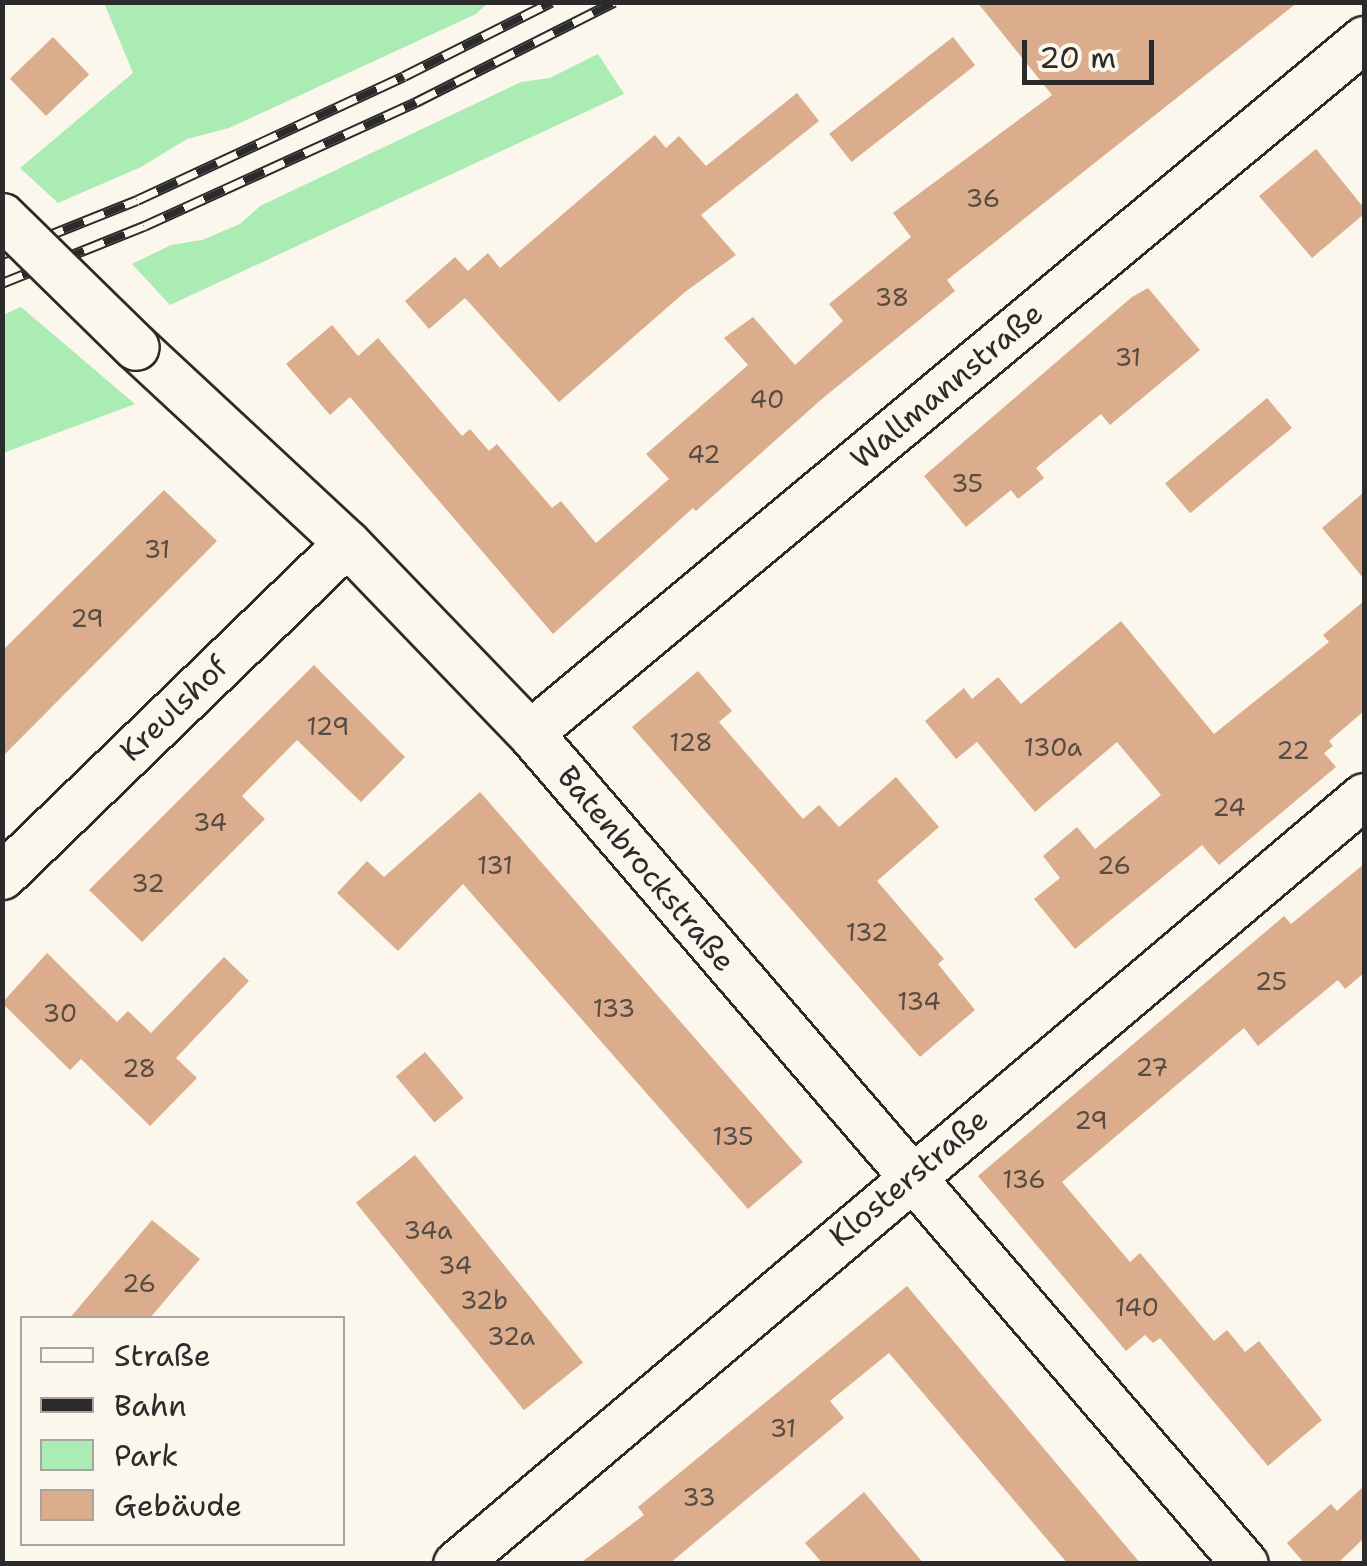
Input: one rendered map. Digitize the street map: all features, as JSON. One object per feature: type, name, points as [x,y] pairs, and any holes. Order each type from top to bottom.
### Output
[{"type":"street","name":"Wallmannstraße","points":[[530,732],[1364,39]]},
{"type":"street","name":"Batenbrockstraße","points":[[2,216],[346,542],[530,732],[1245,1564]]},
{"type":"street","name":"Kreulshof","points":[[2,876],[346,542]]},
{"type":"street","name":"Klosterstraße","points":[[456,1564],[1364,796]]},
{"type":"green space","points":[[104,3],[488,3],[476,14],[229,128],[187,139],[141,167],[58,203],[20,168],[133,73]]},
{"type":"green space","points":[[598,54],[624,94],[170,305],[132,264],[171,245],[202,240],[240,224],[260,206],[521,82],[550,78]]},
{"type":"green space","points":[[21,307],[135,404],[3,453],[3,315]]},
{"type":"building","points":[[977,2],[1298,2],[947,280],[955,291],[823,398],[696,511],[693,508],[553,634],[350,397],[330,415],[286,364],[332,325],[358,356],[378,338],[462,436],[470,429],[489,451],[497,444],[552,508],[561,501],[596,543],[669,479],[646,454],[748,365],[724,338],[753,317],[795,365],[843,321],[829,304],[911,237],[893,213],[1052,95]]},
{"type":"building","points":[[53,37],[89,74],[46,116],[10,79]]},
{"type":"building","points":[[953,37],[975,65],[851,162],[829,134]]},
{"type":"building","points":[[797,93],[819,121],[701,215],[736,255],[685,292],[559,402],[465,298],[429,329],[405,301],[455,257],[468,271],[488,253],[500,268],[655,135],[666,148],[679,136],[706,166]]},
{"type":"building","points":[[1316,149],[1364,208],[1364,214],[1312,258],[1259,196]]},
{"type":"building","points":[[1148,288],[1200,350],[1110,425],[1101,414],[1036,468],[1044,478],[1018,499],[1011,490],[966,527],[924,476],[1132,297]]},
{"type":"building","points":[[1267,398],[1292,428],[1190,513],[1165,483]]},
{"type":"building","points":[[164,490],[217,541],[2,757],[2,651]]},
{"type":"building","points":[[1364,492],[1364,579],[1322,528]]},
{"type":"building","points":[[1364,601],[1364,711],[1329,741],[1333,746],[1324,753],[1336,767],[1219,865],[1202,845],[1075,949],[1034,899],[1060,878],[1043,856],[1077,827],[1095,849],[1161,795],[1117,742],[1035,812],[977,742],[956,759],[925,721],[964,688],[972,699],[998,677],[1021,704],[1121,621],[1214,734],[1329,642],[1323,635]]},
{"type":"building","points":[[314,665],[405,757],[361,802],[297,740],[242,796],[265,819],[142,942],[89,890]]},
{"type":"building","points":[[698,671],[732,711],[719,722],[803,819],[819,805],[839,827],[896,777],[939,827],[877,881],[944,959],[938,964],[975,1010],[920,1057],[632,727]]},
{"type":"building","points":[[480,792],[803,1162],[748,1209],[463,884],[398,951],[337,893],[367,861],[384,877]]},
{"type":"building","points":[[1364,864],[1364,973],[1345,989],[1338,980],[1258,1046],[1244,1028],[1062,1182],[1130,1262],[1140,1253],[1214,1341],[1227,1330],[1245,1352],[1259,1341],[1322,1420],[1268,1466],[1160,1338],[1153,1343],[1145,1335],[1126,1351],[978,1176],[1284,916],[1291,924]]},
{"type":"building","points":[[47,953],[117,1022],[128,1011],[151,1033],[224,957],[249,981],[176,1058],[197,1078],[150,1126],[81,1059],[70,1070],[2,1003]]},
{"type":"building","points":[[425,1052],[464,1098],[434,1122],[396,1076]]},
{"type":"building","points":[[415,1155],[583,1362],[524,1410],[356,1203]]},
{"type":"building","points":[[152,1220],[200,1259],[152,1316],[72,1316]]},
{"type":"building","points":[[907,1286],[1141,1564],[1068,1564],[889,1353],[830,1401],[844,1418],[669,1564],[579,1564],[644,1515],[638,1507]]},
{"type":"building","points":[[1364,1486],[1364,1538],[1337,1564],[1305,1564],[1287,1543],[1331,1504],[1337,1511]]},
{"type":"building","points":[[864,1492],[924,1564],[823,1564],[805,1543]]},
{"type":"railway","points":[[2,254],[137,200],[404,76],[551,2]]},
{"type":"railway","points":[[2,283],[144,226],[416,102],[614,2]]}]
